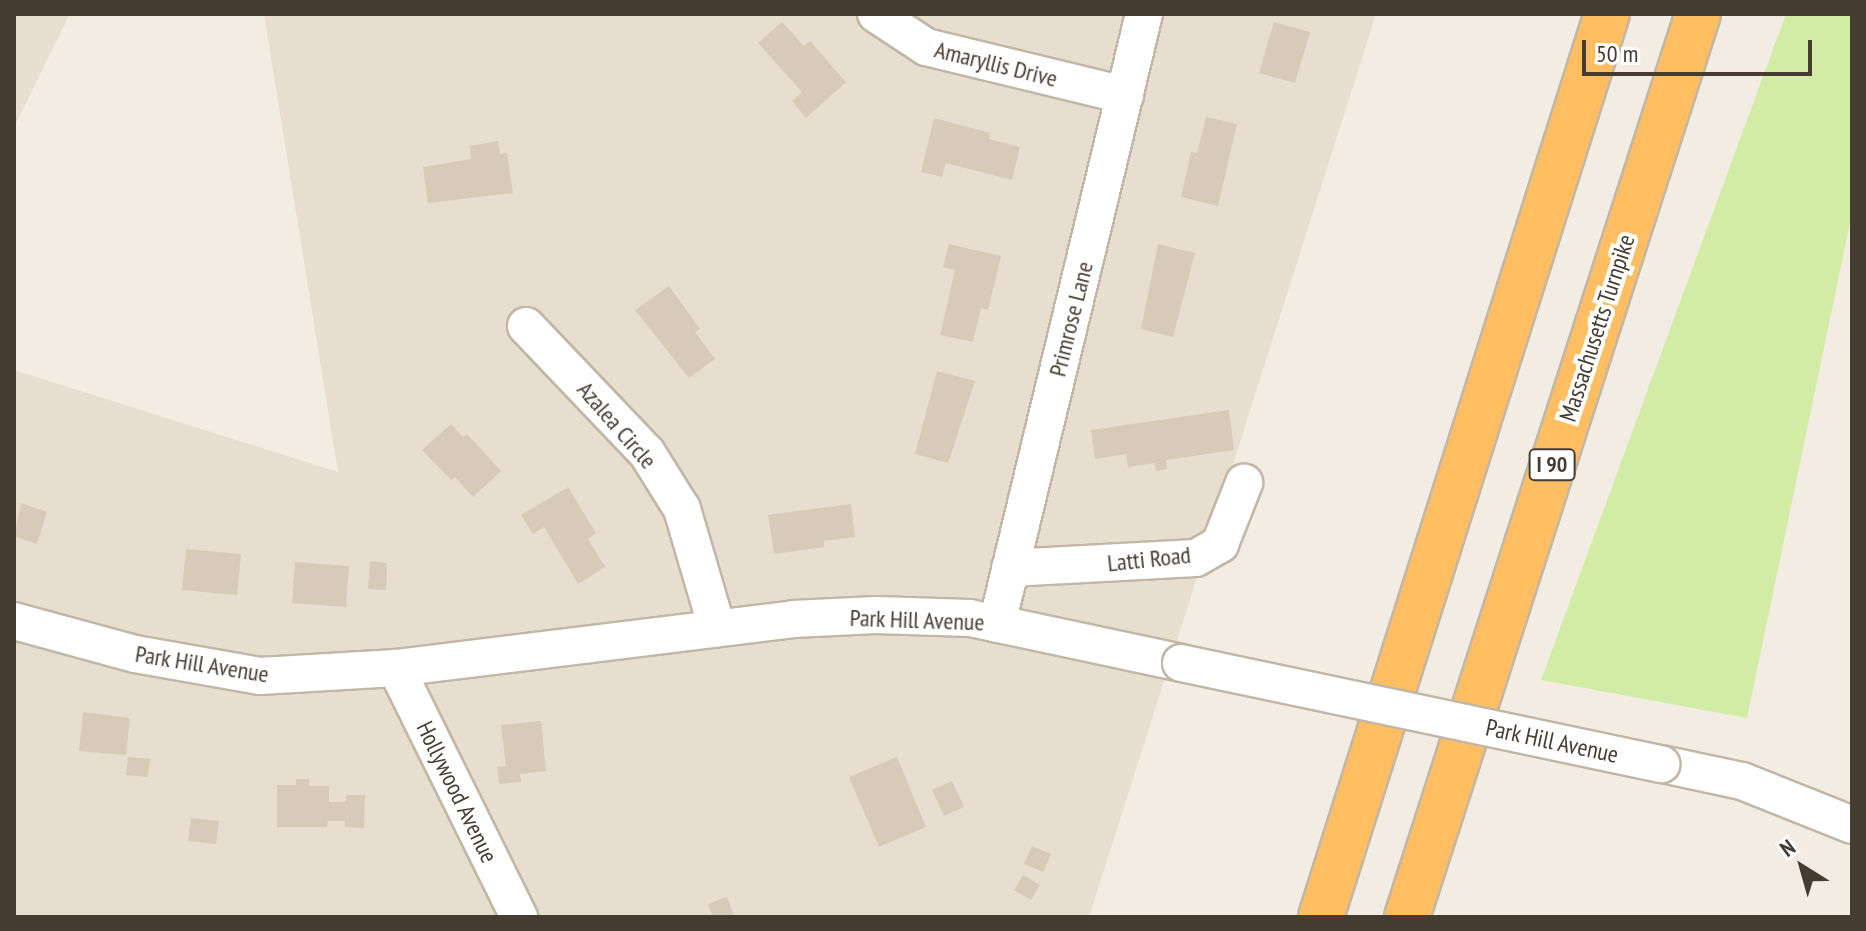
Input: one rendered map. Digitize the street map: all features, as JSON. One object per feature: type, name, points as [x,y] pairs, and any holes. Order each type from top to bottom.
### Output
[{"type":"highway","points":[[1321,917],[1607,14]]},
{"type":"highway","name":"Massachusetts Turnpike","points":[[1407,917],[1698,14]]},
{"type":"street","name":"Amaryllis Drive","points":[[876,14],[926,47],[1125,95]]},
{"type":"street","name":"Primrose Lane","points":[[997,624],[1144,14]]},
{"type":"street","name":"Azalea Circle","points":[[526,326],[647,453],[682,509],[717,628]]},
{"type":"street","name":"Latti Road","points":[[1010,568],[1196,558],[1220,544],[1244,483]]},
{"type":"street","name":"Park Hill Avenue","points":[[14,621],[135,654],[230,673],[305,676],[396,668],[793,619],[876,615],[970,618],[1742,781],[1852,825]]},
{"type":"street","name":"Hollywood Avenue","points":[[396,668],[519,917]]},
{"type":"shaded area","points":[[14,14],[70,14],[14,127]]},
{"type":"shaded area","points":[[264,14],[1376,14],[1089,917],[14,917],[14,370],[338,472]]},
{"type":"green space","points":[[1786,14],[1852,14],[1852,213],[1747,718],[1541,680]]},
{"type":"building","points":[[782,22],[804,46],[810,41],[846,82],[806,118],[792,101],[802,92],[758,43]]},
{"type":"building","points":[[1274,22],[1310,32],[1295,83],[1259,73]]},
{"type":"building","points":[[1206,117],[1237,124],[1218,206],[1181,197],[1191,152],[1197,153]]},
{"type":"building","points":[[934,118],[990,133],[989,139],[1020,147],[1012,180],[946,163],[942,177],[921,172]]},
{"type":"building","points":[[498,141],[500,154],[507,153],[513,193],[428,203],[423,167],[471,159],[470,146]]},
{"type":"building","points":[[949,244],[1001,256],[988,310],[981,308],[973,342],[940,335],[955,270],[943,267]]},
{"type":"building","points":[[1158,244],[1195,253],[1173,337],[1141,329]]},
{"type":"building","points":[[669,286],[700,329],[695,332],[715,359],[689,378],[635,310]]},
{"type":"building","points":[[937,371],[975,381],[948,463],[915,454]]},
{"type":"building","points":[[1229,410],[1234,450],[1166,460],[1167,469],[1156,471],[1155,463],[1128,467],[1126,454],[1095,459],[1091,430]]},
{"type":"building","points":[[451,424],[463,437],[467,434],[501,471],[473,497],[455,477],[451,480],[422,450]]},
{"type":"building","points":[[568,487],[596,533],[588,539],[605,567],[578,584],[544,527],[533,534],[521,515]]},
{"type":"building","points":[[21,503],[47,512],[37,544],[14,536]]},
{"type":"building","points":[[851,504],[855,537],[824,541],[824,547],[774,554],[768,515]]},
{"type":"building","points":[[186,549],[241,554],[237,595],[182,590]]},
{"type":"building","points":[[370,561],[387,563],[386,590],[368,589]]},
{"type":"building","points":[[295,562],[349,566],[346,607],[292,603]]},
{"type":"building","points":[[83,712],[130,718],[126,755],[79,751]]},
{"type":"building","points":[[541,721],[546,771],[520,774],[521,782],[499,784],[497,767],[506,766],[501,725]]},
{"type":"building","points":[[128,757],[150,759],[148,777],[126,775]]},
{"type":"building","points":[[897,757],[926,827],[879,847],[849,777]]},
{"type":"building","points":[[296,779],[309,779],[309,786],[329,786],[329,802],[346,802],[346,795],[365,795],[364,828],[345,827],[345,821],[328,821],[327,827],[277,827],[277,785],[296,785]]},
{"type":"building","points":[[952,781],[964,807],[944,816],[932,790]]},
{"type":"building","points":[[191,818],[219,821],[216,844],[188,841]]},
{"type":"building","points":[[1032,846],[1051,854],[1043,872],[1024,864]]},
{"type":"building","points":[[1023,875],[1040,885],[1031,900],[1014,890]]},
{"type":"building","points":[[727,897],[734,915],[713,917],[708,904]]}]
